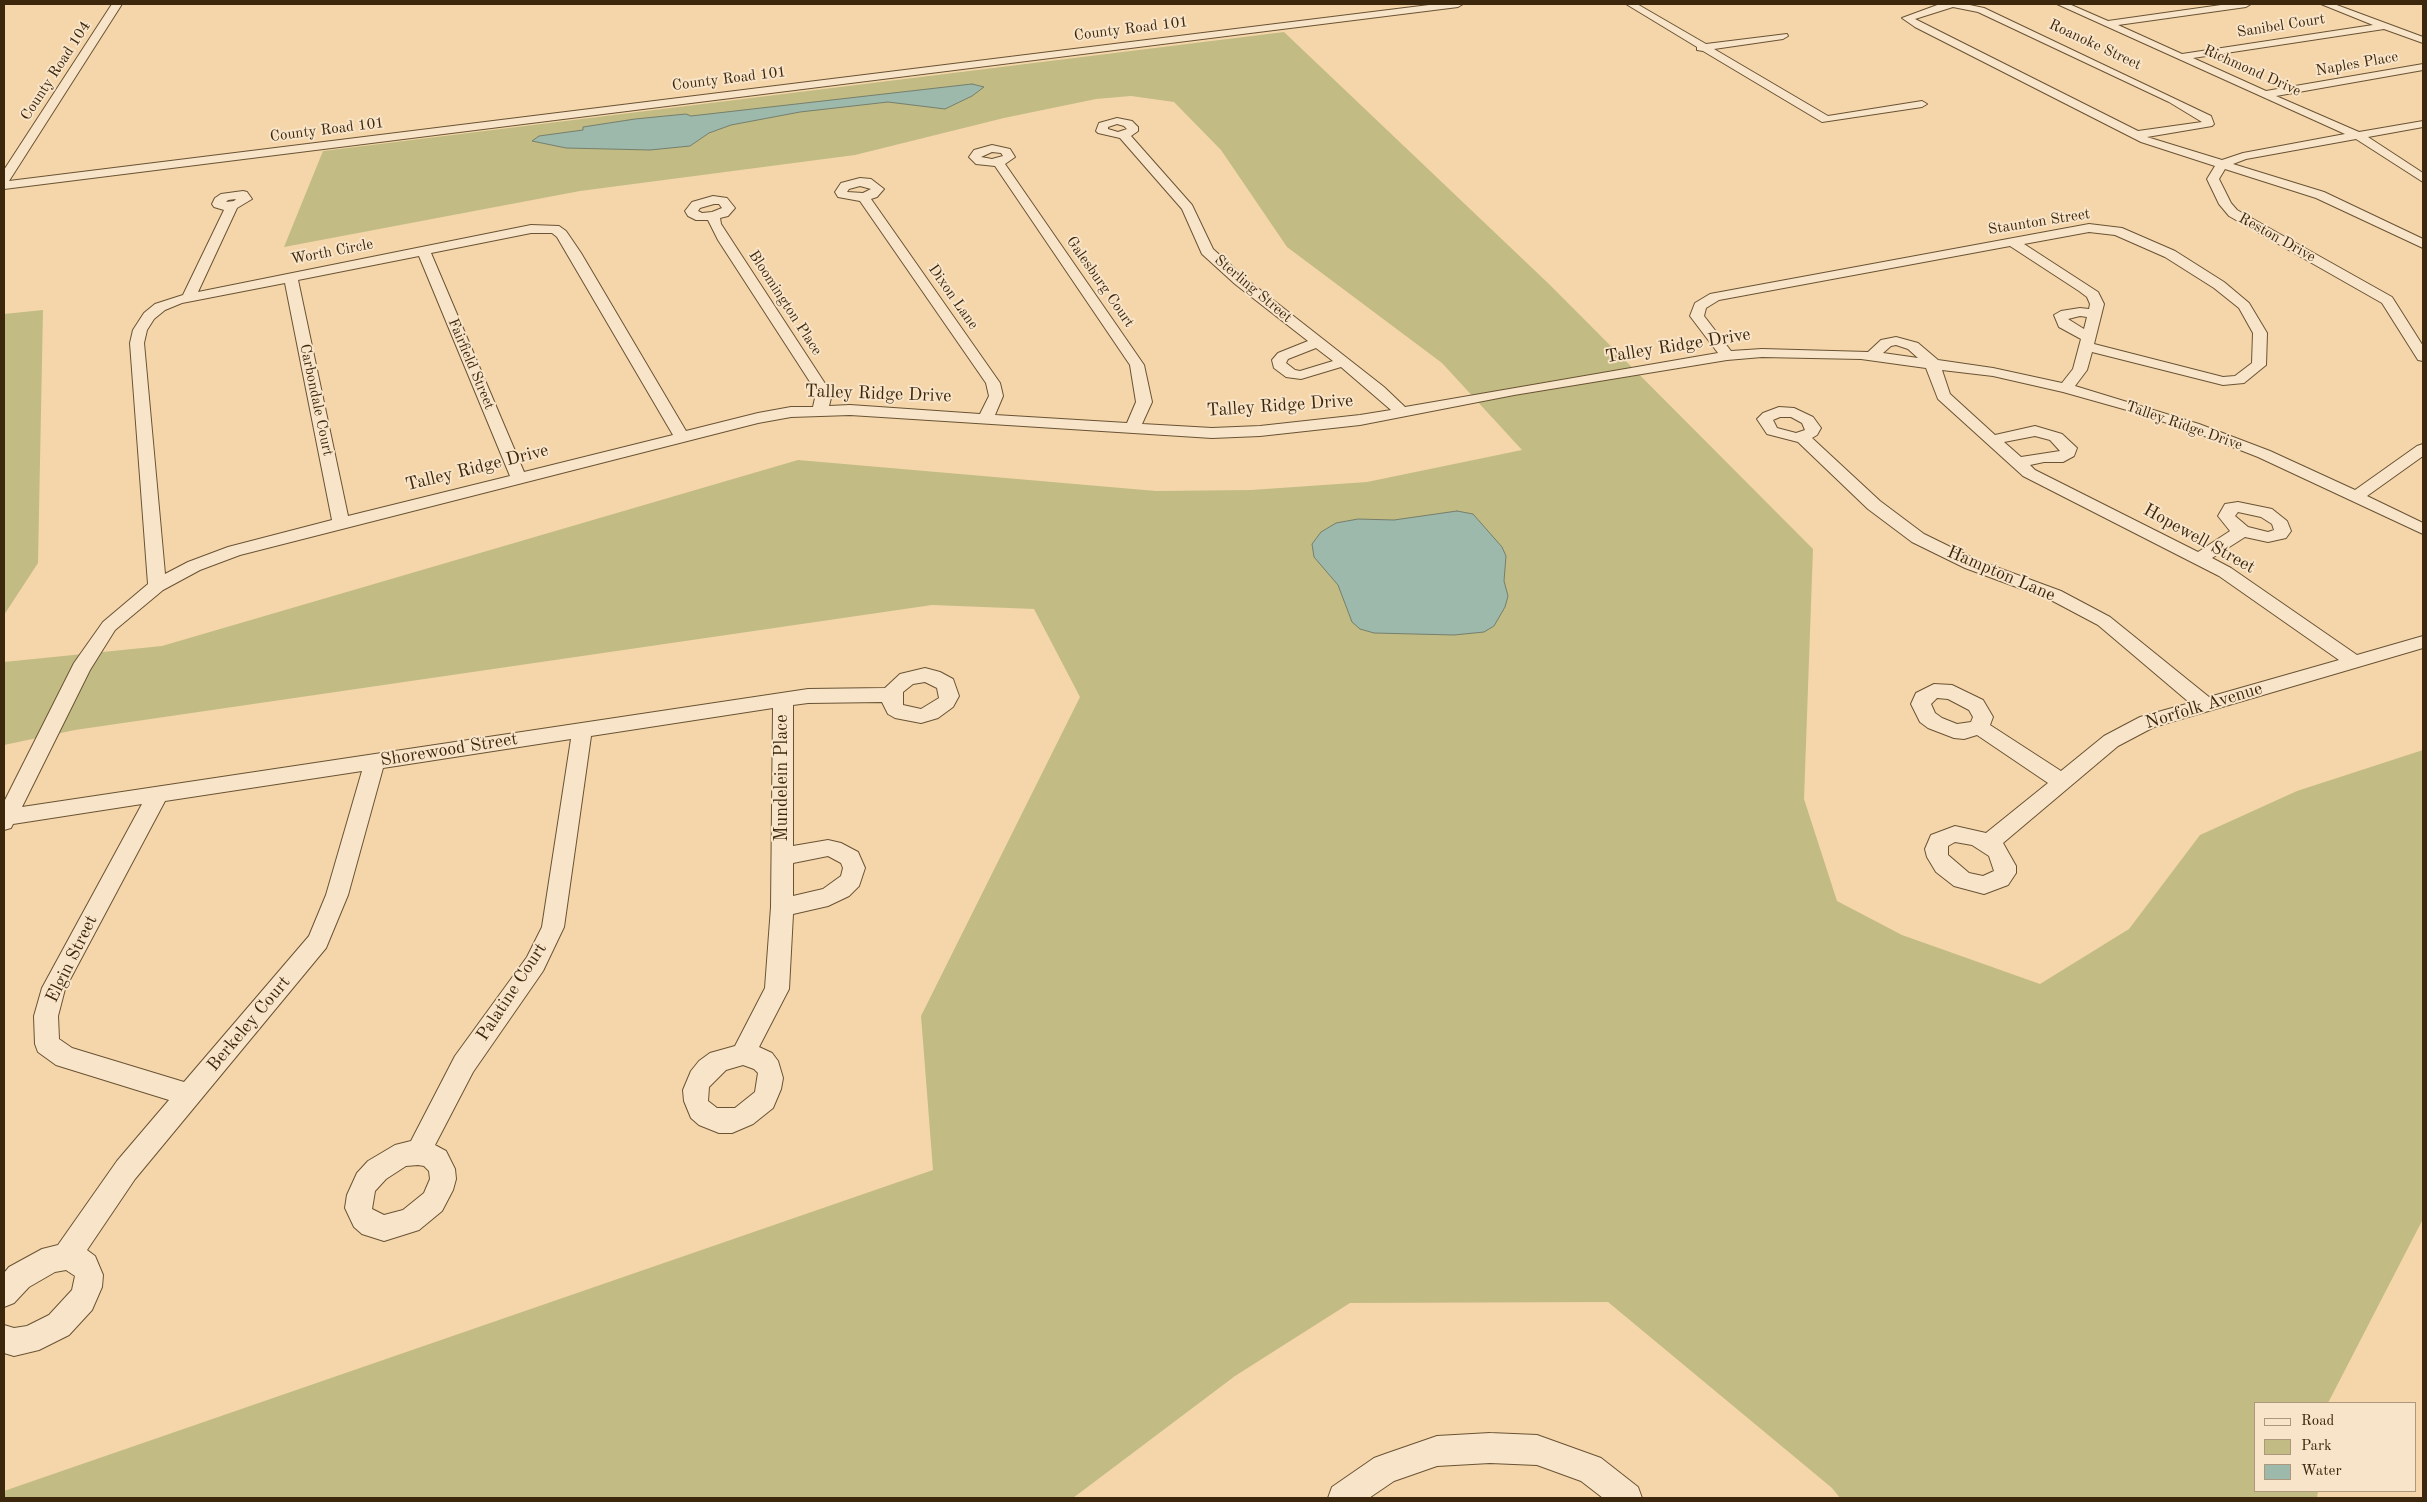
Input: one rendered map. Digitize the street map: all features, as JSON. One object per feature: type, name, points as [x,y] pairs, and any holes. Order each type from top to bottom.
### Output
[{"type":"street","name":"County Road 104","points":[[4,179],[117,4]]},
{"type":"street","points":[[1388,4],[1399,11]]},
{"type":"street","name":"County Road 101","points":[[4,185],[1458,4]]},
{"type":"street","points":[[1631,4],[1701,48],[1826,120],[1922,104]]},
{"type":"street","name":"Roanoke Street","points":[[2136,135],[2208,124],[2207,118],[2173,100],[1981,10],[1953,4],[1907,18],[2136,135],[2157,145],[2320,195],[2423,244]]},
{"type":"street","name":"Richmond Drive","points":[[2062,4],[2358,136],[2423,178]]},
{"type":"street","points":[[2106,24],[2246,4]]},
{"type":"street","points":[[2326,4],[2423,40]]},
{"type":"street","name":"Sanibel Court","points":[[2182,57],[2384,26]]},
{"type":"street","points":[[1701,48],[1783,36]]},
{"type":"street","name":"Naples Place","points":[[2267,94],[2423,68]]},
{"type":"street","points":[[2223,164],[2243,156],[2423,124]]},
{"type":"street","name":"Sterling Street","points":[[1124,134],[1188,208],[1206,250],[1240,281],[1379,390],[1402,412]]},
{"type":"street","name":"Galesburg Court","points":[[998,162],[1138,365],[1144,402],[1132,428]]},
{"type":"street","name":"Reston Drive","points":[[2223,164],[2217,170],[2213,180],[2225,204],[2233,213],[2387,300],[2423,358]]},
{"type":"street","name":"Dixon Lane","points":[[864,197],[993,383],[996,396],[985,419]]},
{"type":"street","points":[[189,297],[232,206]]},
{"type":"street","name":"Bloomington Place","points":[[713,216],[715,224],[730,248],[819,385],[823,398],[820,410]]},
{"type":"street","name":"Worth Circle","points":[[157,586],[137,343],[140,330],[149,316],[160,308],[189,297],[530,228],[546,228],[562,234],[682,437]]},
{"type":"street","name":"Staunton Street","points":[[1727,356],[1697,316],[1700,306],[1715,297],[2089,228],[2105,228],[2136,237],[2170,254],[2220,285],[2244,306],[2260,333],[2259,365],[2239,380],[2223,381],[2087,342]]},
{"type":"street","points":[[2012,242],[2093,295],[2097,304],[2080,370],[2066,388]]},
{"type":"street","name":"Fairfield Street","points":[[423,250],[519,478]]},
{"type":"street","name":"Carbondale Court","points":[[290,276],[341,523]]},
{"type":"street","points":[[2087,342],[2064,324],[2060,319],[2061,315],[2080,312],[2095,314]]},
{"type":"street","points":[[1318,342],[1283,356],[1279,360],[1279,366],[1291,374],[1301,375],[1344,362]]},
{"type":"street","name":"Talley Ridge Drive","points":[[5,820],[81,668],[109,626],[133,604],[157,586],[194,566],[234,551],[758,418],[820,410],[1212,433],[1260,431],[1319,426],[1514,391],[1727,356],[1818,352],[1932,363],[1993,372],[2066,388],[2194,427],[2264,454],[2423,529]]},
{"type":"street","name":"Hopewell Street","points":[[1932,363],[1943,396],[2029,472],[2225,572],[2355,662]]},
{"type":"street","points":[[1992,440],[2035,431],[2056,437],[2069,448],[2068,453],[2063,457],[2017,463]]},
{"type":"street","name":"Hampton Lane","points":[[1802,437],[1874,505],[1918,538],[1971,564],[2055,595],[2104,621],[2206,705]]},
{"type":"street","points":[[2356,497],[2423,449]]},
{"type":"street","points":[[2405,462],[2423,469]]},
{"type":"street","points":[[2199,559],[2242,531]]},
{"type":"street","name":"Norfolk Avenue","points":[[1988,844],[2111,741],[2146,722],[2423,642]]},
{"type":"street","name":"Shorewood Street","points":[[5,820],[375,761],[817,695],[892,695]]},
{"type":"street","name":"Mundelein Place","points":[[743,1054],[777,989],[782,907],[783,700]]},
{"type":"street","points":[[1979,727],[2062,782]]},
{"type":"street","name":"Palatine Court","points":[[418,1152],[464,1064],[535,964],[553,927],[582,730]]},
{"type":"street","name":"Berkeley Court","points":[[66,1257],[126,1170],[318,941],[337,894],[375,761]]},
{"type":"street","name":"Elgin Street","points":[[157,796],[54,988],[46,1016],[47,1044],[66,1057],[190,1095]]},
{"type":"street","name":"Mundelein Place","points":[[782,856],[828,848],[841,851],[850,858],[854,868],[850,880],[841,890],[828,898],[782,907]]},
{"type":"street","points":[[4,1293],[19,1277],[35,1266],[52,1259],[66,1257],[78,1260],[85,1266],[88,1275],[88,1287],[77,1306],[59,1325],[29,1340],[14,1342],[4,1339]]},
{"type":"street","points":[[1343,1498],[1385,1469],[1437,1451],[1490,1448],[1537,1450],[1590,1469],[1627,1498]]},
{"type":"green space","points":[[1284,32],[1550,285],[1813,549],[1804,799],[1837,901],[1902,935],[2040,984],[2129,929],[2200,835],[2297,791],[2423,750],[2423,1219],[2329,1402],[2254,1402],[2254,1492],[2318,1492],[2317,1498],[1840,1498],[1832,1488],[1608,1302],[1350,1303],[1235,1376],[1073,1498],[4,1498],[4,1491],[933,1170],[921,1016],[1080,697],[1034,609],[932,605],[75,730],[4,745],[4,662],[162,646],[798,460],[1156,491],[1251,490],[1367,482],[1522,450],[1442,363],[1287,247],[1221,150],[1174,102],[1131,96],[1096,99],[1004,118],[855,155],[580,191],[284,247],[323,151]]},
{"type":"green space","points":[[43,310],[38,563],[4,615],[4,314]]},
{"type":"water","points":[[972,84],[984,87],[972,96],[945,109],[888,102],[800,112],[731,125],[709,133],[690,146],[650,150],[566,148],[532,141],[539,136],[583,130],[583,127],[635,119],[686,114],[691,116]]},
{"type":"water","points":[[1457,511],[1473,514],[1502,547],[1506,556],[1504,581],[1508,596],[1505,607],[1494,626],[1484,632],[1454,635],[1374,633],[1360,629],[1352,622],[1338,585],[1314,557],[1312,544],[1321,532],[1336,523],[1358,519],[1394,520]]}]
